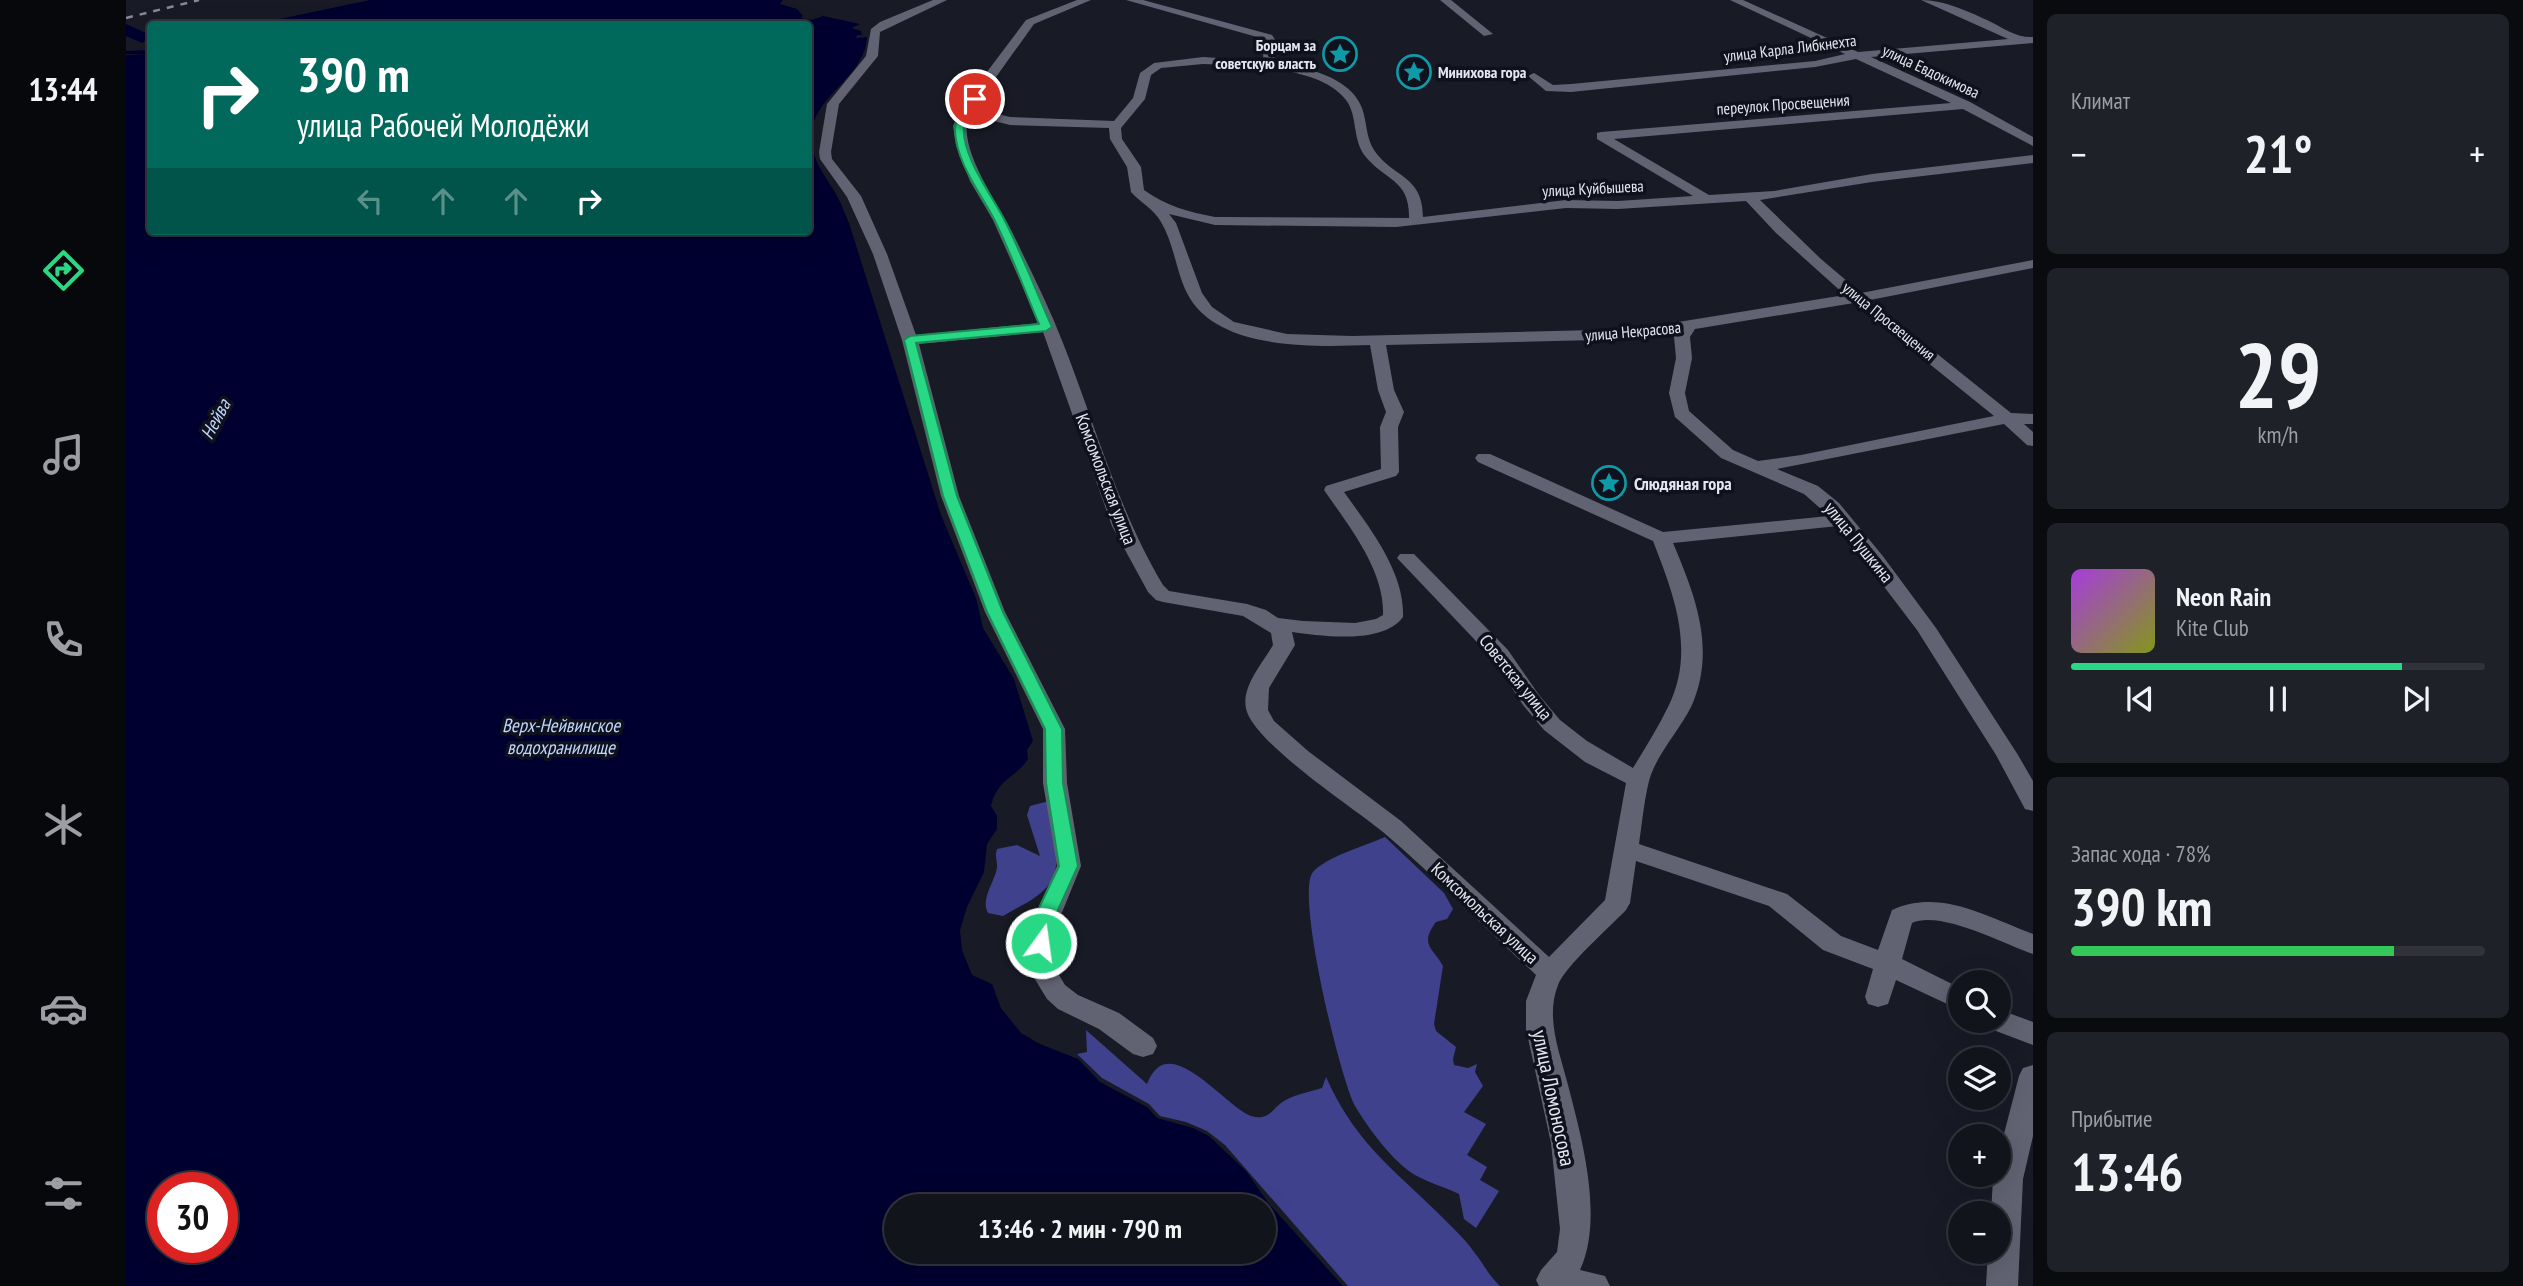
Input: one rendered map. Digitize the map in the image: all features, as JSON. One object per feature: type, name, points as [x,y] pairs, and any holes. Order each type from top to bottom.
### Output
[{"type":"street","points":[[942,0],[884,23],[875,31],[872,56],[835,100],[826,159],[849,187],[862,213],[910,340],[950,496],[995,612],[1054,729],[1055,783],[1069,866],[1042,927],[1041,943],[1046,976],[1056,992],[1068,1002],[1109,1021],[1143,1046]]},
{"type":"street","name":"Комсомольская улица","points":[[1086,0],[1030,22],[966,108],[959,126],[961,145],[977,181],[1000,220],[1054,340],[1122,526],[1155,589],[1171,598],[1247,610],[1276,624],[1281,630],[1283,645],[1263,678],[1256,699],[1256,710],[1265,725],[1300,756],[1392,827],[1550,973]]},
{"type":"street","points":[[1131,0],[1264,36],[1271,41],[1268,63]]},
{"type":"street","points":[[1445,0],[1488,34]]},
{"type":"street","name":"улица Евдокимова","points":[[1737,0],[1800,32],[1859,55],[1966,105],[2033,142]]},
{"type":"street","points":[[1926,0],[2029,43]]},
{"type":"street","name":"улица Карла Либкнехта","points":[[1534,76],[1550,89],[1815,64],[1859,55],[2029,43]]},
{"type":"street","points":[[1155,204],[1137,189],[1136,171],[1116,139],[1116,125],[1139,99],[1146,73],[1153,67],[1182,63],[1268,63],[1322,79],[1350,98],[1368,151],[1411,190],[1416,203],[1416,222]]},
{"type":"street","points":[[975,99],[989,114],[1010,121],[1116,125]]},
{"type":"street","name":"переулок Просвещения","points":[[1706,198],[1601,136],[1966,105]]},
{"type":"street","name":"улица Куйбышева","points":[[1155,204],[1188,216],[1214,220],[1416,222],[1566,204],[1618,205],[1795,193],[1872,178],[2033,159]]},
{"type":"street","name":"улица Просвещения","points":[[1749,196],[1779,228],[1858,297],[2033,441]]},
{"type":"street","name":"улица Некрасова","points":[[1155,204],[1169,223],[1195,294],[1207,310],[1228,325],[1252,333],[1287,339],[1377,341],[1604,337],[1688,327],[2033,264]]},
{"type":"street","points":[[910,340],[1046,327]]},
{"type":"street","name":"улица Пушкина","points":[[1688,327],[1682,337],[1684,367],[1677,393],[1681,413],[1716,446],[1752,466],[1811,490],[1821,496],[1843,520],[1926,628],[1999,743],[2033,803]]},
{"type":"street","points":[[1276,624],[1366,629],[1384,624],[1393,617],[1393,600],[1362,528],[1333,490],[1390,472],[1389,427],[1395,412],[1386,390],[1377,341]]},
{"type":"street","points":[[1752,466],[1801,460],[2008,418],[2033,419]]},
{"type":"street","points":[[1484,458],[1661,538],[1843,520]]},
{"type":"street","name":"улица Ломоносова","points":[[1594,1286],[1552,1280],[1570,1258],[1576,1226],[1557,1097],[1538,1020],[1542,986],[1550,973],[1617,903],[1638,779],[1680,706],[1692,662],[1691,622],[1686,599],[1661,538]]},
{"type":"street","name":"Советская улица","points":[[1407,558],[1501,656],[1518,677],[1530,699],[1551,722],[1603,762],[1638,779]]},
{"type":"street","points":[[1626,849],[1777,900],[1832,943],[1889,965],[1948,994]]},
{"type":"street","points":[[1878,997],[1901,918],[1922,909],[1939,910],[2033,944]]},
{"type":"street","points":[[2011,1025],[2033,1034]]},
{"type":"street","points":[[2002,1286],[2008,1179],[2033,1076]]},
{"type":"shaded area","points":[[1049,801],[1057,847],[1055,871],[1051,881],[1035,898],[1003,916],[988,913],[986,898],[997,869],[997,849],[1017,845],[1040,856],[1027,815],[1030,806]]},
{"type":"shaded area","points":[[1385,837],[1444,893],[1453,909],[1447,919],[1436,922],[1428,941],[1443,966],[1434,1024],[1436,1031],[1456,1047],[1454,1065],[1468,1068],[1477,1064],[1475,1072],[1483,1086],[1464,1112],[1486,1124],[1467,1155],[1487,1167],[1480,1180],[1499,1191],[1476,1228],[1464,1219],[1459,1194],[1420,1178],[1406,1169],[1367,1125],[1348,1089],[1330,1025],[1314,948],[1310,913],[1309,887],[1313,872],[1337,856]]},
{"type":"shaded area","points":[[1086,1030],[1147,1084],[1157,1068],[1169,1064],[1184,1067],[1244,1112],[1255,1117],[1267,1115],[1290,1098],[1322,1088],[1326,1077],[1352,1123],[1367,1142],[1461,1236],[1500,1286],[1348,1286],[1276,1203],[1276,1194],[1268,1194],[1225,1145],[1207,1131],[1186,1122],[1160,1116],[1149,1104],[1102,1078],[1077,1054],[1087,1052]]},
{"type":"water","name":"Верх-Нейвинское водохранилище","points":[[370,0],[783,0],[780,4],[797,9],[803,16],[801,18],[812,20],[823,16],[860,24],[852,28],[861,31],[862,35],[857,35],[856,38],[867,37],[863,54],[855,68],[822,106],[815,120],[812,137],[812,21],[270,21]]},
{"type":"water","points":[[147,50],[147,55],[126,54],[126,51]]},
{"type":"water","name":"Верх-Нейвинское водохранилище","points":[[126,55],[147,55],[147,235],[812,235],[812,137],[815,157],[839,199],[850,226],[941,515],[976,598],[983,628],[1014,679],[1033,741],[1027,750],[1028,759],[1002,784],[991,806],[997,816],[997,829],[987,844],[984,872],[967,907],[960,930],[962,950],[972,975],[992,984],[1001,1008],[1021,1033],[1040,1044],[1078,1059],[1100,1082],[1147,1107],[1157,1118],[1193,1128],[1209,1136],[1246,1171],[1262,1194],[884,1194],[884,1264],[1276,1264],[1276,1212],[1343,1286],[126,1286]]},
{"type":"waterway","name":"Нейва","points":[[126,29],[142,38]]},
{"type":"railway","points":[[126,18],[199,0]]},
{"type":"place","name":"Борцам за советскую власть","points":[[1340,54]]},
{"type":"place","name":"Минихова гора","points":[[1414,72]]},
{"type":"place","name":"Слюдяная гора","points":[[1609,483]]},
{"type":"route","points":[[975,99],[966,108],[959,126],[961,145],[977,181],[1000,220],[1046,327],[910,340],[950,496],[995,612],[1054,729],[1055,783],[1069,866],[1047,912],[1041,943]]}]
